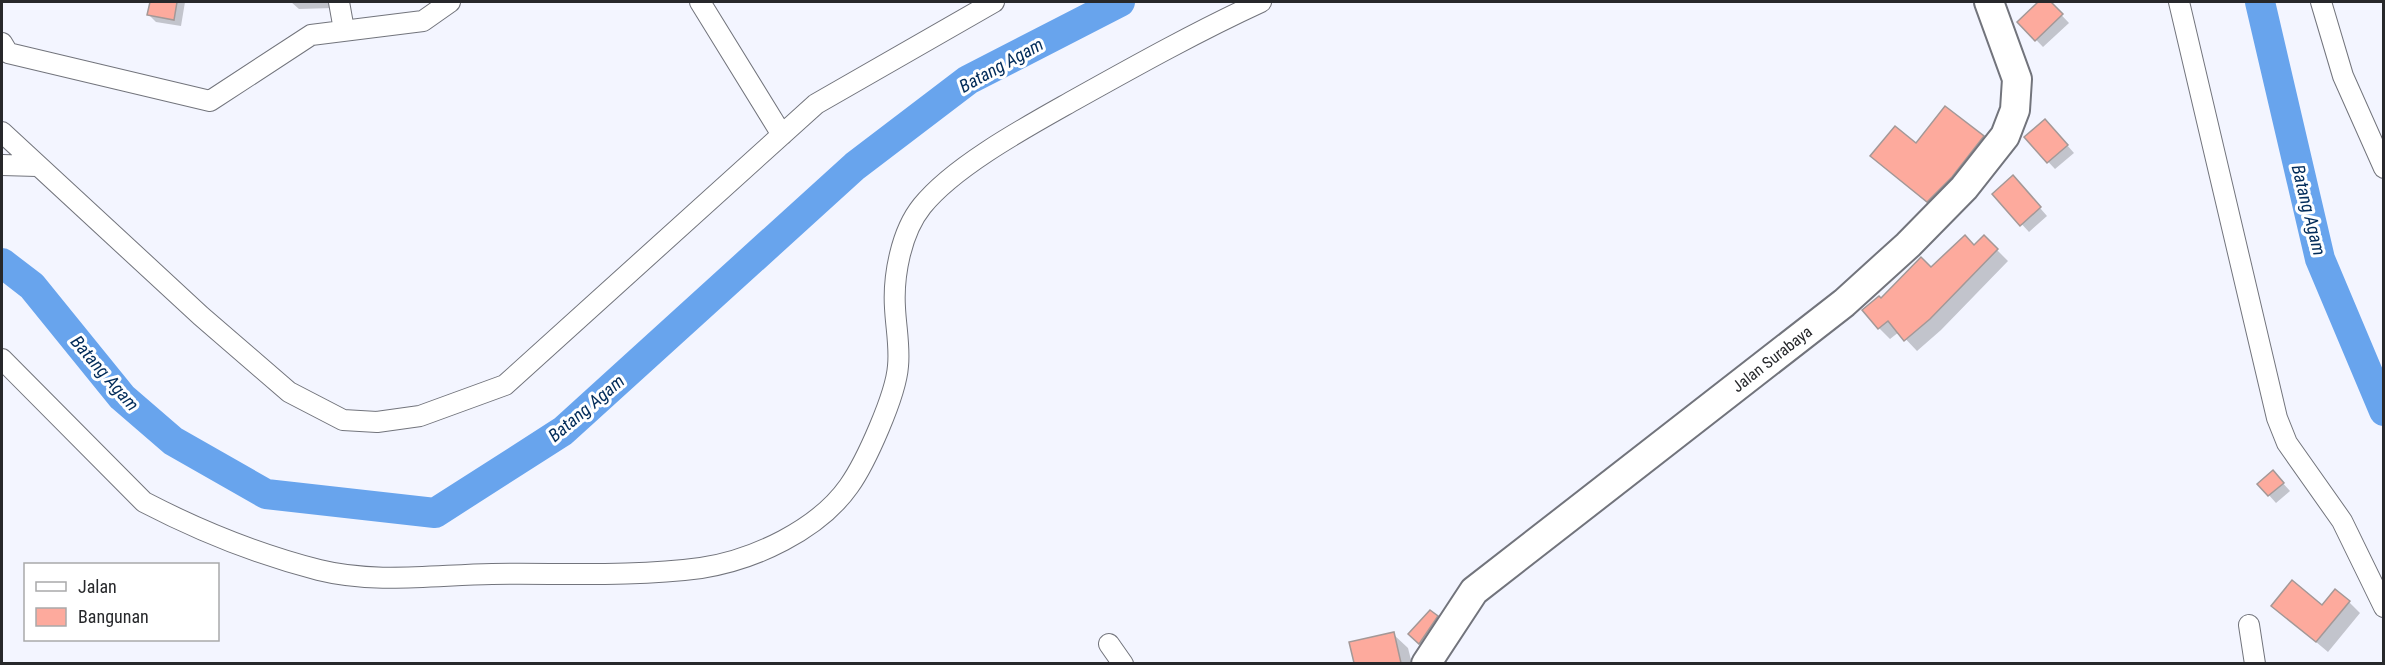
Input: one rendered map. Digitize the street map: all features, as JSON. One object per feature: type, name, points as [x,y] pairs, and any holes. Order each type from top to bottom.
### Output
[{"type":"street","points":[[339,2],[344,30]]},
{"type":"street","points":[[4,53],[210,101],[311,35],[423,21],[450,2]]},
{"type":"street","points":[[700,2],[782,135]]},
{"type":"street","points":[[2,132],[201,316],[289,392],[343,420],[376,422],[420,416],[505,385],[816,104],[994,2]]},
{"type":"street","points":[[2,359],[144,502],[171,516],[321,570],[384,578],[703,568],[754,553],[800,531],[829,508],[848,487],[859,469],[897,379],[899,355],[895,276],[906,236],[919,210],[933,193],[1016,133],[1200,30],[1261,2]]},
{"type":"street","name":"Jalan Surabaya","points":[[1426,663],[1474,591],[1845,303],[1964,189],[2005,136],[2015,110],[2017,78],[1989,2]]},
{"type":"street","points":[[2179,2],[2277,418],[2287,443],[2342,521],[2384,607]]},
{"type":"street","points":[[2321,2],[2343,76],[2384,168]]},
{"type":"street","points":[[2,165],[37,166]]},
{"type":"street","points":[[2249,625],[2255,663]]},
{"type":"street","points":[[1109,644],[1123,663]]},
{"type":"building","points":[[150,2],[177,2],[174,20],[147,15]]},
{"type":"building","points":[[2038,2],[2051,2],[2063,14],[2035,41],[2017,22]]},
{"type":"building","points":[[1945,106],[1984,136],[1952,177],[1927,202],[1870,156],[1895,126],[1916,143]]},
{"type":"building","points":[[2045,119],[2068,145],[2047,163],[2024,137]]},
{"type":"building","points":[[2013,175],[2041,207],[2020,226],[1992,194]]},
{"type":"building","points":[[1965,235],[1974,245],[1984,235],[1998,249],[1930,319],[1904,341],[1888,321],[1878,329],[1862,310],[1879,296],[1881,298],[1921,257],[1931,267]]},
{"type":"building","points":[[2273,470],[2284,483],[2268,496],[2257,484]]},
{"type":"building","points":[[2292,580],[2322,605],[2335,589],[2350,601],[2316,642],[2271,606]]},
{"type":"building","points":[[1430,610],[1438,616],[1419,644],[1408,634]]},
{"type":"building","points":[[1394,632],[1401,663],[1354,663],[1349,642]]},
{"type":"waterway","name":"Batang Agam","points":[[2,263],[32,286],[122,397],[173,441],[266,494],[435,513],[563,431],[855,166],[968,80],[1120,2]]},
{"type":"waterway","name":"Batang Agam","points":[[2260,2],[2320,259],[2384,411]]}]
